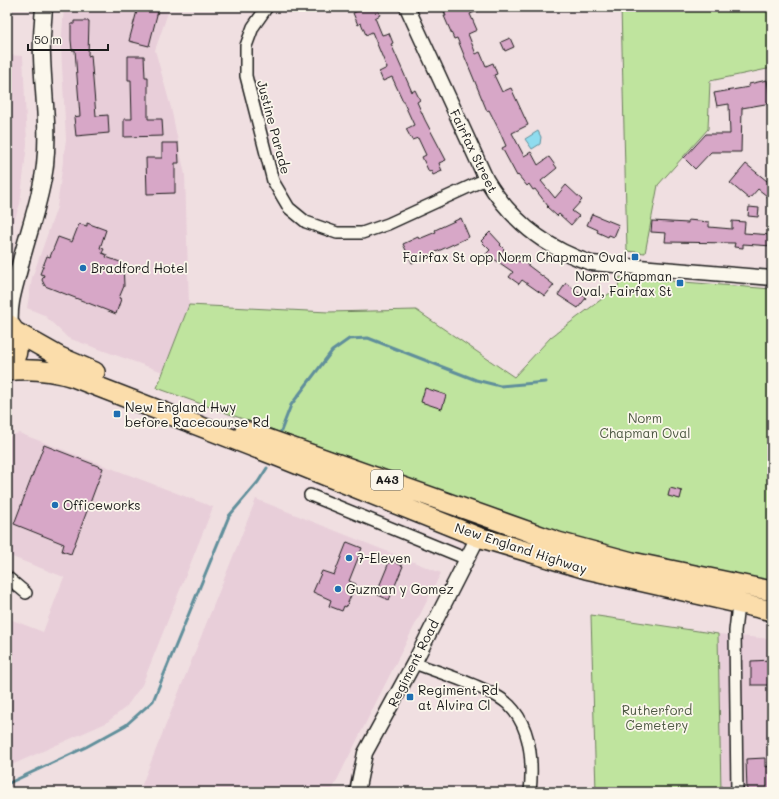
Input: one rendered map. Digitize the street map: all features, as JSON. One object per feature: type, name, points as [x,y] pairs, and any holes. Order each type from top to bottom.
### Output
[{"type":"highway","name":"A43","points":[[7,370],[17,354],[18,342],[10,326]]},
{"type":"highway","name":"New England Highway","points":[[10,326],[60,357],[102,375],[232,426],[558,542],[600,554],[769,590]]},
{"type":"highway","name":"New England Highway","points":[[7,370],[35,369],[53,371],[73,377],[279,457],[478,537],[586,570],[772,612]]},
{"type":"highway","points":[[411,489],[430,504],[472,520],[480,531],[478,537]]},
{"type":"highway","points":[[738,604],[753,594],[769,590]]},
{"type":"main road","points":[[10,326],[10,300],[22,251],[38,203],[45,157],[47,134],[42,43],[44,7]]},
{"type":"main road","points":[[7,274],[22,251]]},
{"type":"street","name":"Justine Parade","points":[[267,7],[253,27],[246,46],[246,76],[273,181],[289,208],[306,222],[337,233],[362,233],[388,224],[486,179]]},
{"type":"street","name":"Fairfax Street","points":[[407,7],[486,179],[501,203],[521,224],[551,246],[576,258],[605,266],[772,278]]},
{"type":"street","points":[[310,496],[467,559]]},
{"type":"street","name":"Regiment Road","points":[[357,792],[365,753],[414,663],[478,537]]},
{"type":"street","points":[[7,577],[26,594]]},
{"type":"street","points":[[737,792],[735,631],[738,604]]},
{"type":"street","points":[[414,663],[488,692],[509,704],[527,732],[530,755],[530,792]]},
{"type":"shaded area","points":[[64,7],[170,7],[155,50],[171,108],[185,175],[189,305],[163,372],[68,338],[44,315],[27,308],[32,278],[57,207],[66,139],[61,48]]},
{"type":"shaded area","points":[[7,55],[23,56],[27,144],[20,204],[7,241]]},
{"type":"shaded area","points":[[19,433],[213,507],[142,685],[126,707],[106,723],[7,767],[7,618],[43,632],[64,577],[7,555],[7,437]]},
{"type":"shaded area","points":[[256,499],[441,573],[331,792],[139,792]]},
{"type":"shaded area","points":[[718,634],[772,639],[772,792],[721,792]]},
{"type":"green space","points":[[621,7],[772,7],[772,68],[710,81],[708,129],[658,185],[645,253],[627,251]]},
{"type":"green space","name":"Norm Chapman Oval","points":[[620,277],[772,289],[772,582],[629,553],[565,535],[157,388],[189,305],[328,312],[416,310],[514,377],[551,337],[618,287]]},
{"type":"green space","name":"Rutherford Cemetery","points":[[591,615],[718,634],[721,792],[596,792]]},
{"type":"water","points":[[538,131],[541,137],[540,144],[532,149],[525,139]]},
{"type":"building","points":[[138,7],[159,7],[149,46],[129,41]]},
{"type":"building","points":[[368,7],[376,7],[380,15],[375,18],[382,35],[389,33],[393,43],[391,44],[412,92],[415,90],[420,100],[417,102],[446,160],[439,163],[442,171],[433,175],[431,171],[429,172],[422,157],[426,155],[418,138],[412,140],[406,129],[414,125],[392,77],[383,81],[379,72],[387,68],[372,32],[366,35],[361,23],[358,25],[353,13]]},
{"type":"building","points":[[442,7],[488,7],[470,14],[477,30],[468,34],[476,54],[480,52],[486,66],[493,63],[497,74],[494,75],[502,92],[511,88],[528,125],[512,133],[524,156],[531,152],[538,165],[549,157],[557,168],[541,181],[555,198],[566,185],[582,200],[572,211],[579,216],[571,225],[559,214],[557,216],[547,207],[548,206],[535,189],[533,190],[529,184],[527,186],[518,175],[517,176],[502,148],[506,146],[489,110],[487,111],[457,38],[454,39],[444,16],[446,16]]},
{"type":"building","points":[[74,21],[89,21],[88,56],[91,55],[96,116],[108,115],[109,133],[76,136],[74,117],[80,116],[75,50],[72,50],[71,40],[71,24],[74,24]]},
{"type":"building","points":[[510,38],[514,47],[505,51],[501,42]]},
{"type":"building","points":[[128,56],[144,56],[145,77],[148,77],[148,119],[162,119],[163,136],[124,137],[124,119],[132,119],[131,80],[128,80]]},
{"type":"building","points":[[767,80],[771,103],[742,108],[741,152],[711,152],[695,169],[684,158],[706,134],[730,134],[729,104],[717,106],[714,93],[749,87],[749,84]]},
{"type":"building","points":[[162,143],[178,143],[179,163],[175,163],[175,193],[147,194],[146,158],[162,158]]},
{"type":"building","points":[[746,164],[772,185],[772,200],[758,189],[749,199],[730,183]]},
{"type":"building","points":[[749,207],[759,208],[758,217],[748,216]]},
{"type":"building","points":[[592,214],[619,225],[614,237],[609,235],[608,237],[587,225]]},
{"type":"building","points":[[461,218],[469,237],[412,263],[403,244],[418,237],[419,239],[436,232],[435,230]]},
{"type":"building","points":[[688,220],[709,222],[709,227],[732,229],[732,221],[745,222],[744,233],[772,235],[772,246],[743,244],[743,248],[734,247],[735,243],[665,242],[666,233],[651,232],[652,221],[688,223]]},
{"type":"building","name":"Bradford Hotel","points":[[87,223],[106,230],[100,248],[104,249],[102,253],[107,255],[106,257],[123,263],[124,286],[119,298],[121,299],[116,314],[45,286],[42,280],[44,275],[40,274],[47,256],[50,257],[58,237],[72,242],[79,224],[87,226]]},
{"type":"building","points":[[490,232],[501,244],[500,245],[504,249],[503,251],[519,262],[521,260],[554,285],[545,296],[522,280],[519,284],[509,277],[513,272],[494,259],[491,262],[485,255],[490,250],[481,241]]},
{"type":"building","points":[[566,283],[586,298],[578,308],[558,295]]},
{"type":"building","points":[[425,388],[446,395],[442,409],[421,402]]},
{"type":"building","name":"Officeworks","points":[[44,445],[103,468],[71,554],[62,551],[64,544],[14,524]]},
{"type":"building","points":[[670,488],[682,491],[680,499],[668,496]]},
{"type":"building","points":[[347,542],[362,548],[349,581],[356,584],[346,607],[344,606],[342,611],[329,606],[331,600],[313,592],[322,571],[334,575]]},
{"type":"building","points":[[390,560],[403,566],[389,600],[376,594]]},
{"type":"building","points":[[772,660],[772,685],[751,685],[751,661]]},
{"type":"building","points":[[765,758],[765,767],[772,766],[772,792],[747,792],[746,759]]},
{"type":"waterway","points":[[281,431],[291,405],[332,351],[349,339],[368,338],[476,380],[500,386],[546,382]]},
{"type":"waterway","points":[[7,784],[86,747],[126,725],[153,701],[229,516],[258,482],[267,468]]},
{"type":"place","name":"Fairfax St opp Norm Chapman Oval","points":[[635,257]]},
{"type":"place","name":"Bradford Hotel","points":[[83,268]]},
{"type":"place","name":"Norm Chapman Oval, Fairfax St","points":[[680,283]]},
{"type":"place","name":"New England Hwy before Racecourse Rd","points":[[117,414]]},
{"type":"place","name":"Officeworks","points":[[55,505]]},
{"type":"place","name":"7-Eleven","points":[[349,558]]},
{"type":"place","name":"Guzman y Gomez","points":[[338,589]]},
{"type":"place","name":"Regiment Rd at Alvira Cl","points":[[410,697]]}]
